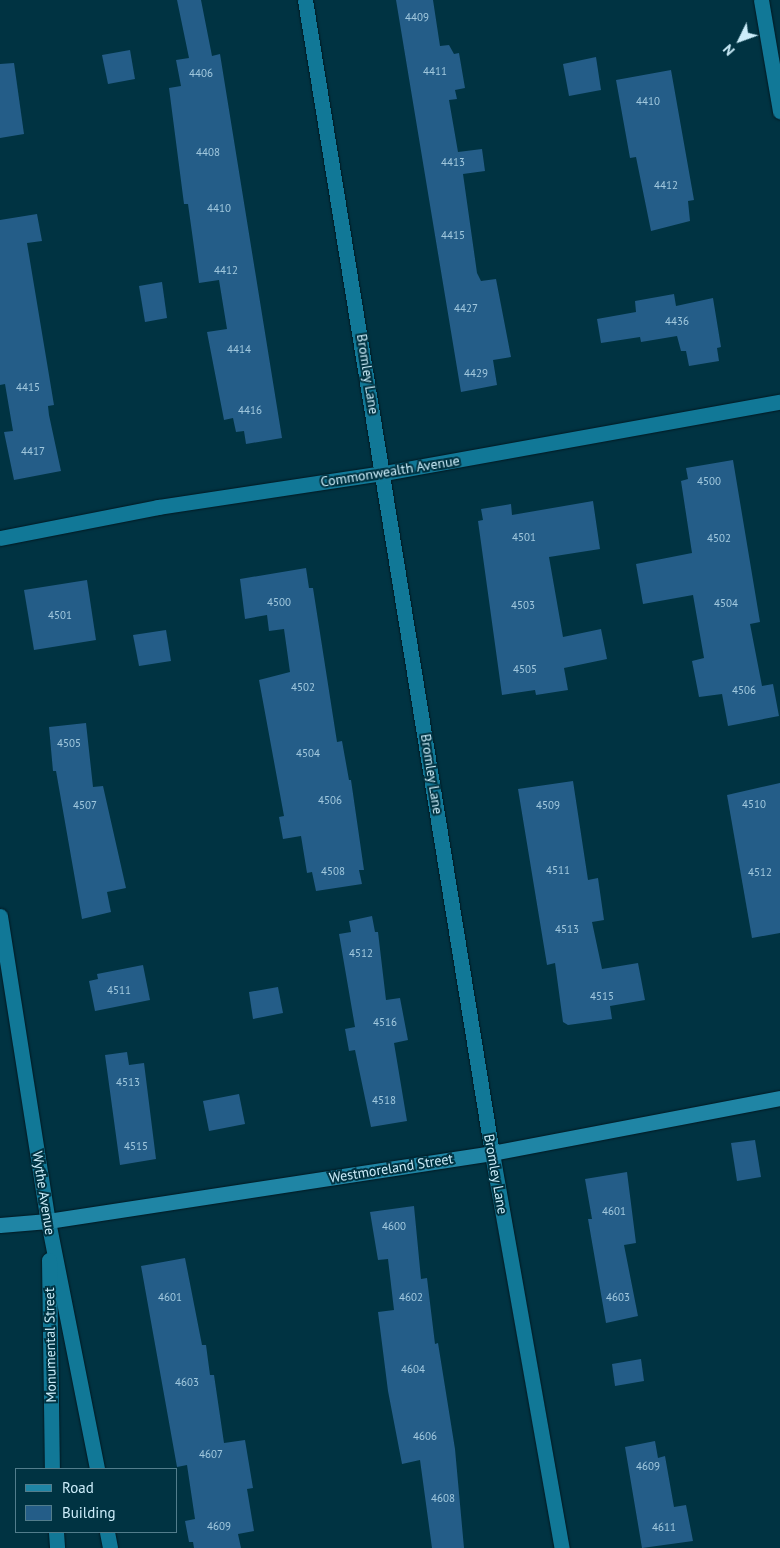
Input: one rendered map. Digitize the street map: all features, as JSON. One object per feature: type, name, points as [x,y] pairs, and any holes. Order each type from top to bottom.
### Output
[{"type":"street","name":"Bromley Lane","points":[[305,0],[384,473],[492,1152],[562,1548]]},
{"type":"street","points":[[761,0],[780,111]]},
{"type":"street","name":"Commonwealth Avenue","points":[[0,538],[158,507],[384,473],[780,402]]},
{"type":"street","name":"Wythe Avenue","points":[[0,916],[48,1220],[97,1468]]},
{"type":"street","name":"Westmoreland Street","points":[[0,1225],[48,1220],[492,1152],[780,1098]]},
{"type":"street","name":"Monumental Street","points":[[48,1220],[52,1468]]},
{"type":"street","points":[[56,1533],[57,1548]]},
{"type":"street","points":[[107,1533],[110,1548]]},
{"type":"building","points":[[177,0],[201,0],[212,56],[220,54],[282,438],[246,444],[244,431],[236,432],[233,418],[224,420],[207,332],[227,329],[219,280],[199,283],[188,204],[184,204],[169,88],[181,86],[176,60],[189,58]]},
{"type":"building","points":[[396,0],[433,0],[440,46],[449,45],[454,54],[459,53],[465,88],[455,90],[457,99],[449,100],[458,152],[482,149],[485,171],[463,174],[477,273],[481,281],[496,279],[511,357],[493,360],[497,385],[461,392]]},
{"type":"building","points":[[130,50],[135,79],[108,84],[102,55]]},
{"type":"building","points":[[596,57],[601,90],[569,96],[563,64]]},
{"type":"building","points":[[14,63],[24,134],[0,138],[0,64]]},
{"type":"building","points":[[671,70],[694,200],[688,201],[690,221],[651,231],[636,157],[630,158],[616,80]]},
{"type":"building","points":[[37,214],[42,241],[27,243],[54,405],[48,406],[49,415],[61,471],[14,480],[4,432],[13,431],[5,384],[0,385],[0,220]]},
{"type":"building","points":[[162,282],[167,318],[145,322],[139,286]]},
{"type":"building","points":[[674,294],[676,306],[713,298],[721,347],[717,348],[719,361],[689,366],[686,351],[681,351],[677,336],[641,342],[640,337],[601,343],[597,319],[636,312],[635,301]]},
{"type":"building","points":[[733,460],[760,622],[750,624],[762,686],[773,684],[779,716],[728,726],[722,694],[699,697],[692,661],[704,658],[693,595],[643,604],[636,564],[692,553],[681,481],[688,479],[686,468]]},
{"type":"building","points":[[593,501],[600,549],[549,557],[563,637],[601,629],[607,659],[564,668],[568,690],[536,695],[535,690],[502,695],[478,521],[483,520],[481,509],[511,504],[512,515]]},
{"type":"building","points":[[306,568],[309,588],[313,588],[337,742],[342,741],[349,780],[351,780],[364,870],[359,870],[362,884],[316,891],[312,872],[307,873],[301,836],[283,839],[279,817],[284,816],[259,680],[290,672],[284,629],[269,631],[267,615],[245,619],[240,579]]},
{"type":"building","points":[[87,580],[96,640],[34,650],[24,590]]},
{"type":"building","points":[[166,630],[171,661],[139,666],[133,635]]},
{"type":"building","points":[[86,723],[93,787],[103,786],[126,888],[107,892],[111,912],[82,919],[56,771],[53,771],[49,727]]},
{"type":"building","points":[[573,781],[588,880],[598,878],[604,920],[592,922],[602,969],[638,963],[645,1000],[610,1006],[612,1019],[568,1025],[563,1022],[555,963],[547,965],[518,789]]},
{"type":"building","points":[[780,783],[780,933],[752,938],[727,795]]},
{"type":"building","points":[[372,916],[375,932],[378,932],[386,1000],[400,998],[408,1040],[394,1043],[407,1121],[371,1127],[355,1050],[349,1051],[345,1029],[355,1027],[339,934],[351,932],[349,921]]},
{"type":"building","points":[[143,965],[150,1000],[95,1011],[89,981],[98,979],[97,974]]},
{"type":"building","points":[[278,987],[283,1013],[253,1019],[249,992]]},
{"type":"building","points":[[127,1052],[129,1065],[144,1063],[156,1159],[120,1165],[105,1055]]},
{"type":"building","points":[[239,1094],[245,1124],[209,1131],[203,1101]]},
{"type":"building","points":[[755,1140],[761,1177],[737,1181],[731,1143]]},
{"type":"building","points":[[627,1172],[636,1243],[624,1245],[638,1316],[606,1323],[588,1219],[592,1219],[585,1179]]},
{"type":"building","points":[[414,1206],[421,1279],[427,1278],[435,1344],[438,1343],[455,1449],[464,1548],[432,1548],[420,1460],[402,1464],[388,1391],[378,1312],[394,1310],[388,1259],[378,1260],[370,1212]]},
{"type":"building","points":[[185,1258],[202,1345],[206,1345],[210,1375],[214,1375],[224,1443],[245,1440],[253,1488],[247,1489],[254,1531],[238,1534],[241,1548],[194,1548],[193,1542],[189,1542],[185,1521],[195,1519],[187,1465],[177,1467],[141,1266]]},
{"type":"building","points":[[641,1359],[644,1381],[615,1386],[612,1364]]},
{"type":"building","points":[[655,1441],[658,1458],[665,1456],[674,1507],[686,1505],[693,1541],[642,1548],[625,1447]]}]
